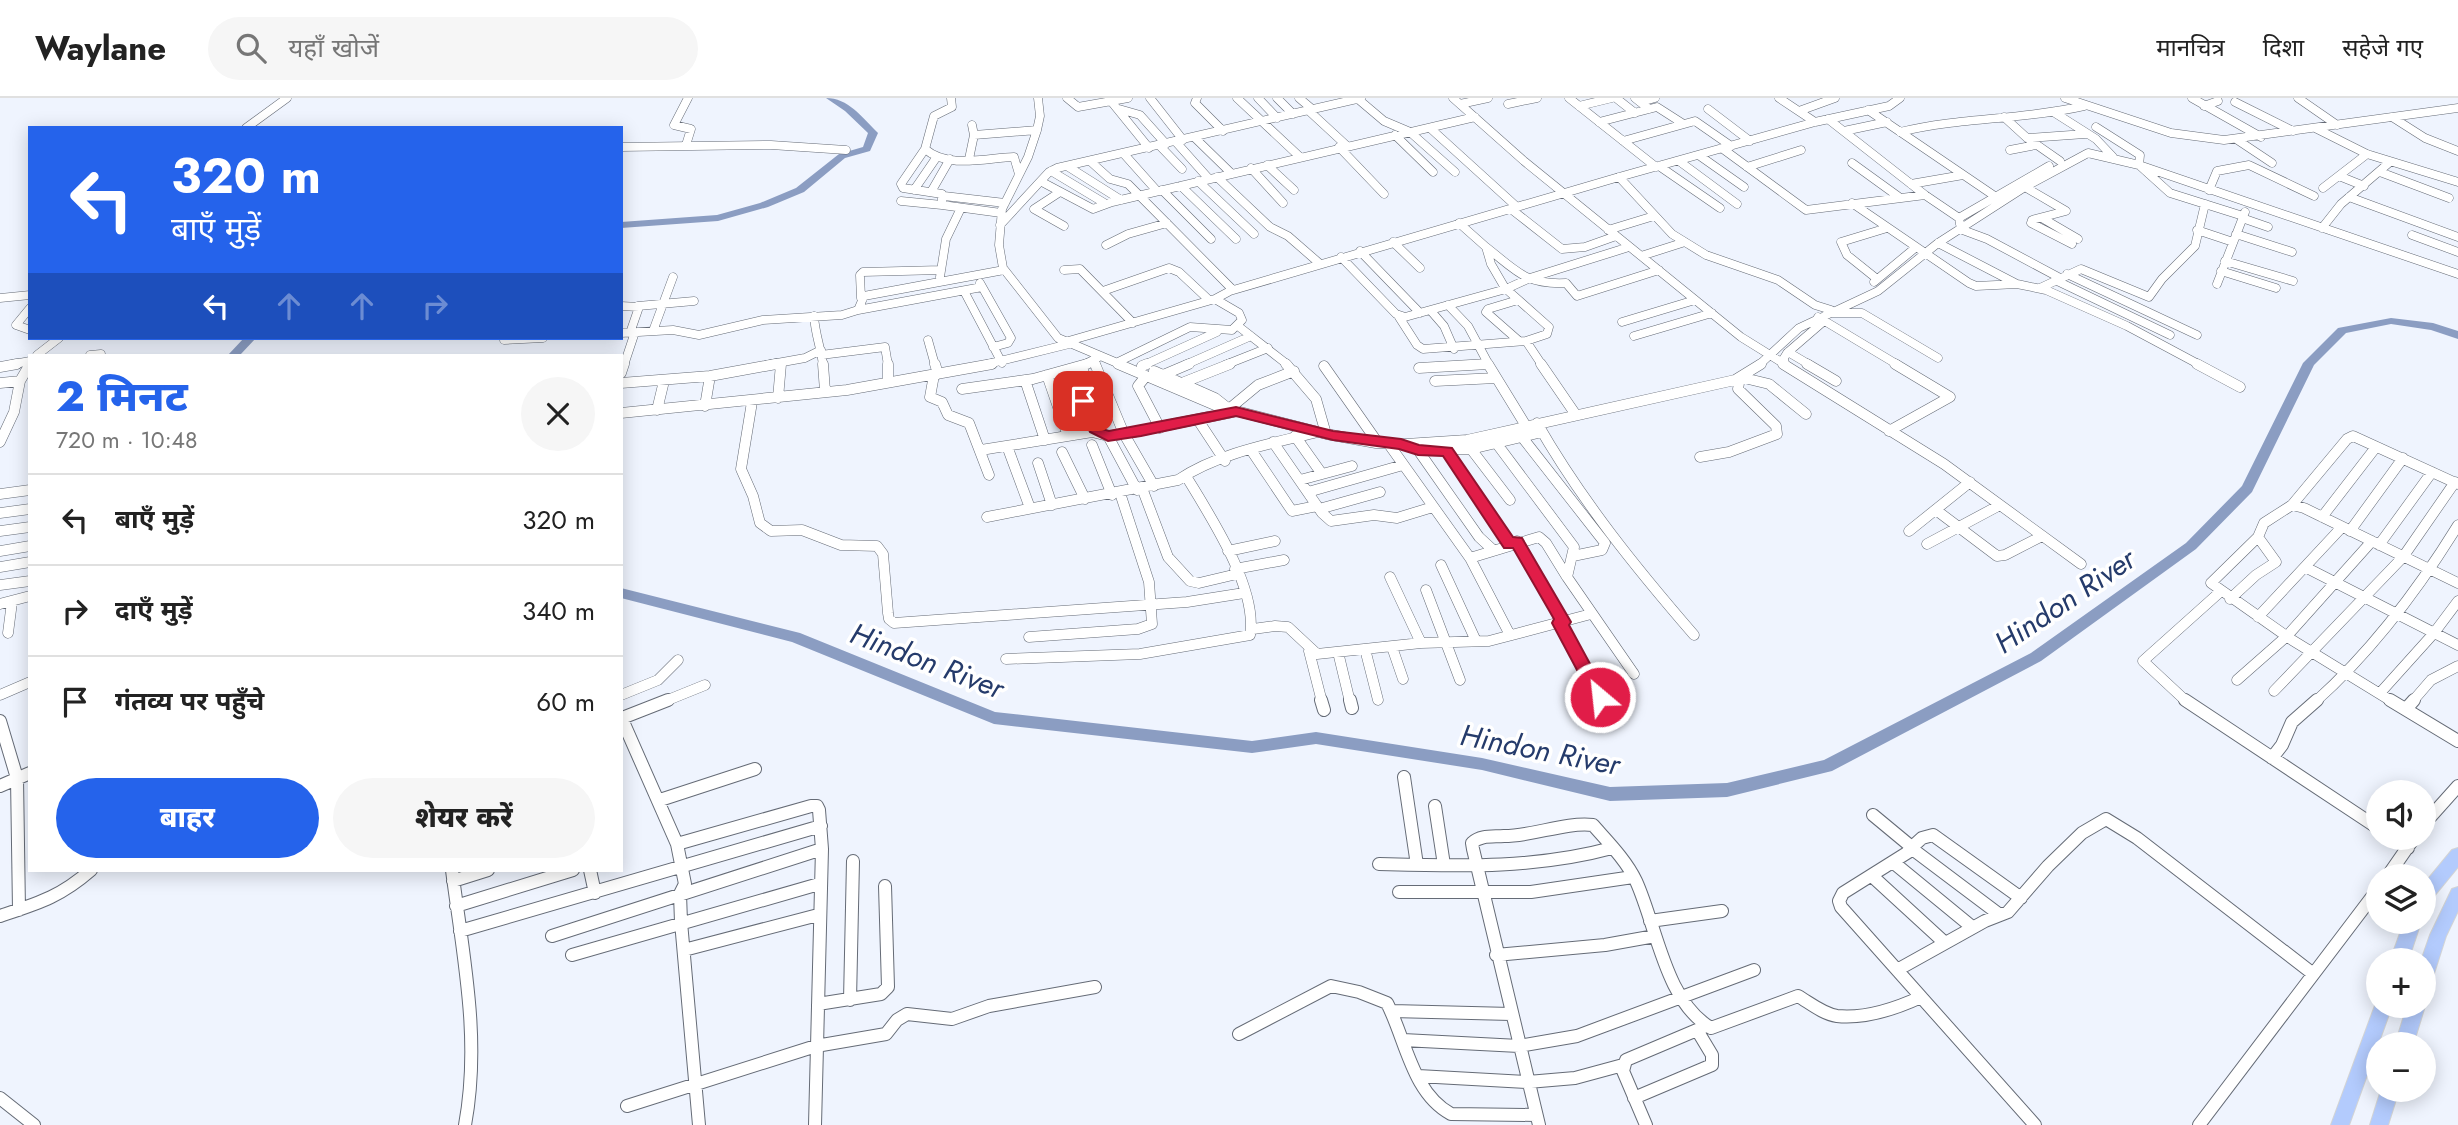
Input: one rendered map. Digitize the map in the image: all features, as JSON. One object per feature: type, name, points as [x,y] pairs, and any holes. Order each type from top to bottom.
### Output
[{"type":"main road","points":[[2436,882],[2458,855]]},
{"type":"main road","points":[[2434,948],[2458,894]]},
{"type":"main road","points":[[2340,1125],[2379,1018]]},
{"type":"main road","points":[[2379,1125],[2386,1102]]},
{"type":"street","points":[[249,126],[287,98]]},
{"type":"street","points":[[686,145],[691,129],[674,125],[688,98]]},
{"type":"street","points":[[951,98],[952,107],[934,117],[925,149],[901,184],[903,188],[1005,203]]},
{"type":"street","points":[[1038,98],[1040,116],[1037,130],[1001,214],[1000,256],[1004,270],[1051,332],[1097,359],[1120,361],[1199,400],[1323,433],[1383,443],[1448,443],[1535,427],[1576,415],[1716,385],[1740,377],[1800,328],[1892,282],[1919,251]]},
{"type":"street","points":[[1067,98],[1076,107],[1128,98]]},
{"type":"street","points":[[1087,98],[1094,106]]},
{"type":"street","points":[[1150,98],[1180,141],[1213,178],[1270,227],[1288,236],[1319,263]]},
{"type":"street","points":[[1197,98],[1195,103],[1223,131]]},
{"type":"street","points":[[1237,98],[1300,157]]},
{"type":"street","points":[[1258,98],[1277,118]]},
{"type":"street","points":[[1277,98],[1293,114]]},
{"type":"street","points":[[1299,98],[1384,194]]},
{"type":"street","points":[[1000,225],[1051,171],[1360,98],[1384,121],[1410,132],[1455,172]]},
{"type":"street","points":[[1456,101],[1488,98]]},
{"type":"street","points":[[1508,104],[1536,98]]},
{"type":"street","points":[[1569,98],[1658,167],[1720,208]]},
{"type":"street","points":[[1579,106],[1614,98],[1635,113]]},
{"type":"street","points":[[1638,100],[1655,98]]},
{"type":"street","points":[[1779,98],[1815,122]]},
{"type":"street","points":[[1799,111],[1835,98]]},
{"type":"street","points":[[623,413],[752,402],[1002,363],[1212,299],[1319,263],[1815,122],[1892,105],[1900,98]]},
{"type":"street","points":[[2065,98],[2171,133],[2201,138],[2236,139],[2261,138],[2293,131],[2458,108]]},
{"type":"street","points":[[2192,98],[2261,138]]},
{"type":"street","points":[[2298,98],[2337,125]]},
{"type":"street","points":[[1111,100],[1149,148]]},
{"type":"street","points":[[1638,100],[1649,109]]},
{"type":"street","points":[[1456,101],[1658,271],[1768,356],[1970,482],[2081,565]]},
{"type":"street","points":[[2204,106],[2218,101]]},
{"type":"street","points":[[2235,103],[2293,131]]},
{"type":"street","points":[[1900,132],[1947,122],[2055,113],[2084,106]]},
{"type":"street","points":[[1599,122],[1657,107],[1682,123]]},
{"type":"street","points":[[1119,109],[1128,109],[1141,115],[1181,169]]},
{"type":"street","points":[[1708,109],[1750,141]]},
{"type":"street","points":[[1868,110],[1996,197]]},
{"type":"street","points":[[2055,113],[2110,151],[2113,157]]},
{"type":"street","points":[[1042,182],[1089,209],[1343,146],[1475,117]]},
{"type":"street","points":[[2004,117],[2027,138],[2060,161]]},
{"type":"street","points":[[2392,117],[2425,138],[2458,151]]},
{"type":"street","points":[[1828,119],[1925,195],[1959,218],[1961,228]]},
{"type":"street","points":[[1623,141],[1682,123],[1698,122],[1747,167],[1802,209],[1925,195]]},
{"type":"street","points":[[1844,131],[1887,122]]},
{"type":"street","points":[[969,159],[974,135],[972,125]]},
{"type":"street","points":[[2096,127],[2140,155],[2138,165]]},
{"type":"street","points":[[1430,128],[1543,236],[1566,250],[1654,216]]},
{"type":"street","points":[[2315,128],[2390,162],[2458,182]]},
{"type":"street","points":[[974,135],[1037,130]]},
{"type":"street","points":[[2027,138],[2085,134]]},
{"type":"street","points":[[1395,135],[1433,172]]},
{"type":"street","points":[[1194,137],[1231,173]]},
{"type":"street","points":[[2236,139],[2272,163]]},
{"type":"street","points":[[623,147],[771,145],[846,150]]},
{"type":"street","points":[[2010,149],[2036,145]]},
{"type":"street","points":[[925,149],[936,158],[1014,157],[1019,174]]},
{"type":"street","points":[[1747,167],[1801,150]]},
{"type":"street","points":[[1124,153],[1211,239]]},
{"type":"street","points":[[1873,293],[1877,279],[1919,251],[1938,243],[2025,187],[2088,153],[2138,165],[2458,274]]},
{"type":"street","points":[[2323,188],[2367,153]]},
{"type":"street","points":[[1700,156],[1744,187]]},
{"type":"street","points":[[915,190],[936,158]]},
{"type":"street","points":[[931,192],[950,159]]},
{"type":"street","points":[[1959,218],[2060,161],[2074,159]]},
{"type":"street","points":[[1090,161],[1100,173],[1128,184],[1233,290]]},
{"type":"street","points":[[1679,161],[1737,204]]},
{"type":"street","points":[[2322,228],[2349,197],[2390,162]]},
{"type":"street","points":[[1852,163],[1899,197]]},
{"type":"street","points":[[2209,190],[2217,171],[2246,164],[2314,196]]},
{"type":"street","points":[[1267,165],[1294,190]]},
{"type":"street","points":[[2138,165],[2171,193],[2268,227]]},
{"type":"street","points":[[1067,166],[1121,200]]},
{"type":"street","points":[[1251,169],[1283,203]]},
{"type":"street","points":[[1051,171],[1106,204]]},
{"type":"street","points":[[2380,172],[2449,198]]},
{"type":"street","points":[[1911,184],[1964,175]]},
{"type":"street","points":[[2339,176],[2364,186]]},
{"type":"street","points":[[1619,177],[1665,229],[1706,255],[1778,280],[1950,397],[1889,431]]},
{"type":"street","points":[[1198,181],[1254,234]]},
{"type":"street","points":[[1181,186],[1236,239]]},
{"type":"street","points":[[2025,187],[2066,211],[2042,218],[2075,241]]},
{"type":"street","points":[[1060,192],[1034,209],[1064,226]]},
{"type":"street","points":[[942,205],[944,195]]},
{"type":"street","points":[[2349,197],[2458,237]]},
{"type":"street","points":[[901,201],[1001,214]]},
{"type":"street","points":[[1852,203],[1919,251],[1976,286],[2017,284],[2040,288],[2127,326],[2240,387]]},
{"type":"street","points":[[2217,284],[2249,203]]},
{"type":"street","points":[[2040,288],[2081,269],[2149,297],[2162,279],[2195,246],[2205,204]]},
{"type":"street","points":[[940,283],[946,239],[961,208]]},
{"type":"street","points":[[1106,245],[1123,236],[1167,222]]},
{"type":"street","points":[[1459,223],[1527,279],[1542,284],[1566,283],[1574,294],[1581,296],[1658,271]]},
{"type":"street","points":[[2405,255],[2418,224]]},
{"type":"street","points":[[1961,228],[2171,335]]},
{"type":"street","points":[[1877,279],[1847,255],[1840,242],[1887,229]]},
{"type":"street","points":[[2197,230],[2292,252]]},
{"type":"street","points":[[2412,235],[2458,252]]},
{"type":"street","points":[[1393,242],[1420,268]]},
{"type":"street","points":[[1641,256],[1685,242]]},
{"type":"street","points":[[1938,243],[2017,284]]},
{"type":"street","points":[[1341,257],[1398,317],[1420,348],[1430,350],[1479,347],[1523,341],[1548,334],[1550,330],[1506,289],[1491,264],[1486,247]]},
{"type":"street","points":[[1398,317],[1506,289],[1527,279],[1629,247]]},
{"type":"street","points":[[1360,251],[1420,313]]},
{"type":"street","points":[[2225,261],[2293,281]]},
{"type":"street","points":[[1103,291],[1169,268],[1179,272],[1212,299],[1239,313],[1242,320],[1238,326],[1217,332],[1144,371],[1138,386],[1160,428]]},
{"type":"street","points":[[1064,270],[1080,269],[1133,323]]},
{"type":"street","points":[[858,310],[861,298],[860,275],[866,271],[941,270]]},
{"type":"street","points":[[861,298],[1004,270]]},
{"type":"street","points":[[2221,271],[2276,288]]},
{"type":"street","points":[[974,276],[1011,338],[1008,343],[993,348]]},
{"type":"street","points":[[653,331],[673,277]]},
{"type":"street","points":[[2061,277],[2197,335]]},
{"type":"street","points":[[628,333],[673,330],[699,335],[763,320],[842,315],[982,287]]},
{"type":"street","points":[[964,291],[1002,363]]},
{"type":"street","points":[[0,298],[28,295]]},
{"type":"street","points":[[1518,300],[1488,309],[1486,312],[1523,341],[1576,415]]},
{"type":"street","points":[[1622,322],[1695,300]]},
{"type":"street","points":[[623,306],[694,301]]},
{"type":"street","points":[[1448,305],[1465,322],[1496,378],[1535,427],[1607,528],[1694,635]]},
{"type":"street","points":[[623,362],[628,333],[639,310],[638,306]]},
{"type":"street","points":[[28,310],[16,326],[28,329]]},
{"type":"street","points":[[1431,310],[1444,326],[1454,349]]},
{"type":"street","points":[[1785,366],[1784,358],[1788,352],[1826,315],[1841,316],[1854,312],[1863,313],[1938,358]]},
{"type":"street","points":[[1634,336],[1712,313]]},
{"type":"street","points":[[814,316],[825,391]]},
{"type":"street","points":[[1120,361],[1193,326],[1217,332]]},
{"type":"street","points":[[1238,326],[1268,348],[1312,388],[1322,408],[1323,433]]},
{"type":"street","points":[[1163,376],[1251,336]]},
{"type":"street","points":[[38,354],[56,340]]},
{"type":"street","points":[[928,340],[936,375],[930,397],[942,402],[948,415],[969,423],[989,475]]},
{"type":"street","points":[[623,383],[710,376],[805,358],[821,352],[885,347],[888,353],[888,382]]},
{"type":"street","points":[[1182,383],[1268,348]]},
{"type":"street","points":[[1788,352],[1836,381]]},
{"type":"street","points":[[962,389],[1025,380],[1083,367],[1097,359]]},
{"type":"street","points":[[1097,359],[1124,434],[1154,486]]},
{"type":"street","points":[[0,367],[28,363]]},
{"type":"street","points":[[778,398],[781,363]]},
{"type":"street","points":[[1419,368],[1488,364]]},
{"type":"street","points":[[1324,366],[1383,443],[1403,464],[1470,558],[1510,635]]},
{"type":"street","points":[[0,442],[3,430],[12,415],[20,381],[28,367]]},
{"type":"street","points":[[1083,367],[1084,376],[1077,387],[1097,432]]},
{"type":"street","points":[[1144,371],[1182,383],[1215,398],[1232,410]]},
{"type":"street","points":[[981,450],[1097,432],[1108,436],[1124,434],[1198,420],[1232,410],[1258,385],[1294,371]]},
{"type":"street","points":[[1047,375],[1068,436]]},
{"type":"street","points":[[705,406],[710,376]]},
{"type":"street","points":[[1740,377],[1769,384],[1806,414]]},
{"type":"street","points":[[1700,457],[1729,452],[1777,434],[1776,426],[1738,389],[1740,377]]},
{"type":"street","points":[[1435,381],[1496,378]]},
{"type":"street","points":[[1025,380],[1045,440]]},
{"type":"street","points":[[0,383],[20,381]]},
{"type":"street","points":[[657,410],[664,381]]},
{"type":"street","points":[[752,402],[741,469],[753,496],[760,523],[771,531],[802,530],[848,546],[877,546],[883,554],[889,619],[894,623],[1151,606],[1225,598],[1244,593]]},
{"type":"street","points":[[0,416],[12,415]]},
{"type":"street","points":[[1198,420],[1225,461]]},
{"type":"street","points":[[1401,444],[1418,450],[1471,450],[1522,437],[1535,427]]},
{"type":"street","points":[[987,517],[1178,480],[1191,471],[1273,442],[1323,433]]},
{"type":"street","points":[[1108,436],[1140,489],[1166,554],[1174,565],[1184,570],[1190,581],[1199,583],[1284,560]]},
{"type":"street","points":[[1295,436],[1322,474]]},
{"type":"street","points":[[1522,437],[1605,543],[1602,550],[1573,556]]},
{"type":"street","points":[[2274,691],[2313,652],[2365,598],[2403,557],[2457,483],[2349,437],[2292,505],[2264,523],[2258,537],[2212,579],[2212,585],[2287,636],[2313,652],[2347,673],[2458,741]]},
{"type":"street","points":[[1273,442],[1318,507],[1326,517],[1337,522],[1374,515],[1403,517],[1433,507]]},
{"type":"street","points":[[1497,444],[1571,542],[1575,550],[1567,577]]},
{"type":"street","points":[[1029,637],[1149,626],[1153,622],[1149,582],[1116,494],[1092,445]]},
{"type":"street","points":[[1007,446],[1030,508]]},
{"type":"street","points":[[2322,517],[2376,447]]},
{"type":"street","points":[[1251,450],[1292,511],[1299,512],[1380,492]]},
{"type":"street","points":[[1418,450],[1479,537],[1492,550]]},
{"type":"street","points":[[1471,450],[1510,500]]},
{"type":"street","points":[[1447,451],[1513,543],[1561,622],[1600,697]]},
{"type":"street","points":[[1062,452],[1085,499]]},
{"type":"street","points":[[2258,617],[2305,567],[2346,529],[2403,458]]},
{"type":"street","points":[[1038,463],[1052,505]]},
{"type":"street","points":[[1308,492],[1403,464]]},
{"type":"street","points":[[1300,480],[1352,466]]},
{"type":"street","points":[[2236,680],[2287,636],[2335,582],[2375,543],[2432,472]]},
{"type":"street","points":[[1006,659],[1169,651],[1250,635],[1253,629],[1244,593],[1228,551],[1186,475]]},
{"type":"street","points":[[1909,531],[1970,482]]},
{"type":"street","points":[[0,494],[28,490]]},
{"type":"street","points":[[1927,544],[2000,505]]},
{"type":"street","points":[[2292,505],[2458,583]]},
{"type":"street","points":[[0,513],[28,509]]},
{"type":"street","points":[[1936,510],[1993,554],[2000,556],[2042,536]]},
{"type":"street","points":[[2272,758],[2282,745],[2292,722],[2347,673],[2397,614],[2430,570],[2458,525]]},
{"type":"street","points":[[0,531],[28,527]]},
{"type":"street","points":[[1470,558],[1535,536],[1543,540],[1634,674]]},
{"type":"street","points":[[2258,537],[2276,562],[2165,639],[2143,662],[2194,708],[2366,820]]},
{"type":"street","points":[[1228,551],[1275,541]]},
{"type":"street","points":[[0,551],[28,547]]},
{"type":"street","points":[[0,567],[28,562]]},
{"type":"street","points":[[1440,565],[1475,641]]},
{"type":"street","points":[[2305,567],[2458,645]]},
{"type":"street","points":[[1390,577],[1422,643]]},
{"type":"street","points":[[0,585],[28,580]]},
{"type":"street","points":[[1426,590],[1460,680]]},
{"type":"street","points":[[0,604],[28,597]]},
{"type":"street","points":[[2380,693],[2434,633],[2458,601]]},
{"type":"street","points":[[8,633],[12,602]]},
{"type":"street","points":[[1309,651],[1317,654],[1422,643],[1475,641],[1591,614]]},
{"type":"street","points":[[1253,629],[1287,626],[1297,632],[1309,651],[1324,710]]},
{"type":"street","points":[[1392,647],[1403,678]]},
{"type":"street","points":[[1365,649],[1378,700]]},
{"type":"street","points":[[1338,652],[1352,708]]},
{"type":"street","points":[[623,694],[658,680],[678,660]]},
{"type":"street","points":[[2406,709],[2431,680],[2458,666]]},
{"type":"street","points":[[0,695],[28,683]]},
{"type":"street","points":[[623,718],[705,685]]},
{"type":"street","points":[[623,720],[660,800],[677,844],[682,868],[685,884],[680,894],[681,922],[699,1125]]},
{"type":"street","points":[[0,721],[17,778],[19,910]]},
{"type":"street","points":[[660,800],[755,769]]},
{"type":"street","points":[[0,786],[28,774]]},
{"type":"street","points":[[1405,777],[1418,865]]},
{"type":"street","points":[[2436,811],[2458,786]]},
{"type":"street","points":[[677,844],[811,806],[817,806],[819,810],[822,849],[818,915],[815,1125]]},
{"type":"street","points":[[1435,806],[1444,865]]},
{"type":"street","points":[[1873,815],[1911,848],[2000,915]]},
{"type":"street","points":[[1897,970],[1972,927],[2008,912],[2082,833],[2106,819],[2137,838],[2312,973]]},
{"type":"street","points":[[1239,1034],[1331,986],[1338,985],[1353,992],[1380,997],[1392,1011],[1418,1076],[1436,1107],[1451,1114],[1538,1120],[1496,955],[1472,843],[1479,837],[1524,836],[1587,824],[1593,825],[1633,877],[1669,972],[1698,1023],[1712,1055],[1712,1065],[1634,1098]]},
{"type":"street","points":[[460,931],[821,826]]},
{"type":"street","points":[[2021,898],[1933,835],[1922,838],[1894,863],[1843,894],[1839,901],[1850,918],[2035,1125]]},
{"type":"street","points":[[1378,864],[1476,866],[1581,858],[1612,848]]},
{"type":"street","points":[[552,936],[822,849]]},
{"type":"street","points":[[850,1000],[853,861]]},
{"type":"street","points":[[1894,863],[1972,927]]},
{"type":"street","points":[[0,916],[51,899],[68,890],[86,872]]},
{"type":"street","points":[[464,1123],[473,1096],[472,1059],[469,1007],[452,875],[474,872]]},
{"type":"street","points":[[456,906],[566,872]]},
{"type":"street","points":[[590,872],[595,893]]},
{"type":"street","points":[[1872,876],[1945,943]]},
{"type":"street","points":[[1399,892],[1531,892],[1633,877]]},
{"type":"street","points":[[572,955],[819,884]]},
{"type":"street","points":[[818,1004],[881,995],[888,987],[885,886]]},
{"type":"street","points":[[2199,1125],[2366,904]]},
{"type":"street","points":[[1650,921],[1722,911]]},
{"type":"street","points":[[684,950],[818,915]]},
{"type":"street","points":[[1496,955],[1605,945],[1655,936]]},
{"type":"street","points":[[1403,1040],[1519,1046],[1577,1036],[1754,970]]},
{"type":"street","points":[[627,1106],[816,1046],[886,1034],[897,1020],[907,1014],[952,1019],[989,1006],[1095,987]]},
{"type":"street","points":[[1418,1076],[1528,1082],[1576,1078],[1623,1065],[1630,1057],[1700,1028],[1711,1028],[1798,996],[1824,1012],[1837,1016],[1890,1012],[1921,997]]},
{"type":"street","points":[[1392,1011],[1511,1014]]},
{"type":"street","points":[[1623,1065],[1623,1072],[1646,1125]]},
{"type":"street","points":[[0,1098],[34,1125]]},
{"type":"waterway","name":"Hindon River","points":[[623,225],[718,218],[764,205],[800,190],[842,156],[867,149],[873,133],[848,109],[831,98]]},
{"type":"waterway","name":"Hindon River","points":[[623,594],[795,637],[994,718],[1252,747],[1316,738],[1482,764],[1610,794],[1727,790],[1827,766],[2036,657],[2191,546],[2247,489],[2309,363],[2342,330],[2391,321],[2433,327],[2458,335]]},
{"type":"waterway","name":"Hindon River","points":[[235,354],[248,340]]},
{"type":"route","points":[[1083,401],[1097,432],[1108,436],[1141,432],[1236,411],[1333,435],[1376,443],[1401,444],[1418,450],[1447,451],[1510,544],[1517,541],[1563,622],[1560,623],[1600,697]]}]
